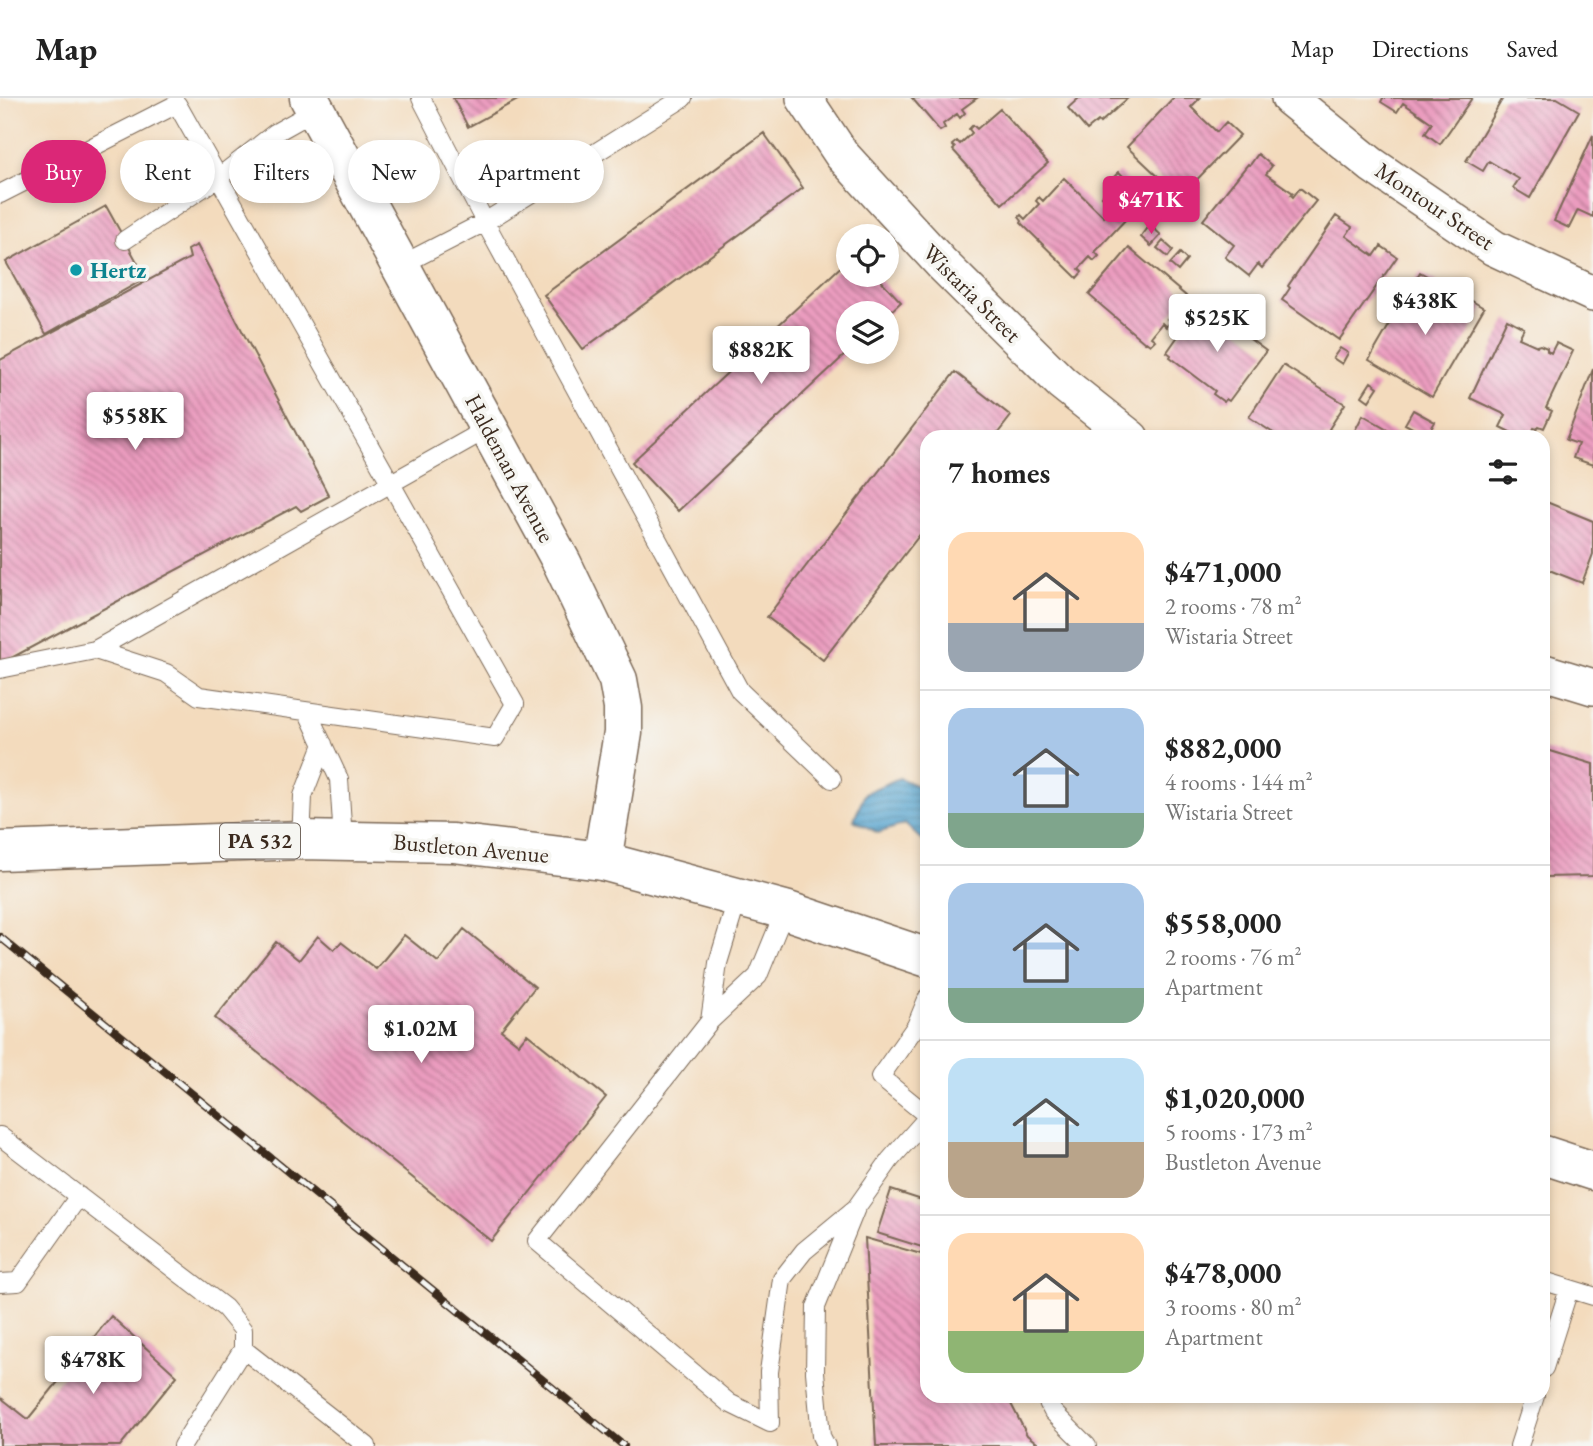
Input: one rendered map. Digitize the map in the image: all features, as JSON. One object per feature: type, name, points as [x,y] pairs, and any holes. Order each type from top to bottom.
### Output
[{"type":"main road","name":"Haldeman Avenue","points":[[313,104],[562,564],[618,680],[623,708],[623,733],[602,861]]},
{"type":"main road","name":"Bustleton Avenue","points":[[0,851],[301,840],[453,843],[602,861],[785,910],[920,955]]},
{"type":"main road","points":[[1550,1157],[1593,1171]]},
{"type":"street","name":"Wistaria Street","points":[[804,98],[842,155],[942,264],[1062,383],[1121,430]]},
{"type":"street","name":"Montour Street","points":[[1289,98],[1372,165],[1494,248],[1593,294]]},
{"type":"street","points":[[1550,674],[1593,687]]},
{"type":"lane","points":[[421,98],[485,222],[740,691],[832,779]]},
{"type":"lane","points":[[401,265],[485,222],[683,98]]},
{"type":"lane","points":[[0,194],[177,104],[515,704],[495,738],[199,696],[166,673],[95,650]]},
{"type":"lane","points":[[125,240],[219,177],[313,104]]},
{"type":"lane","points":[[0,669],[95,650],[489,428]]},
{"type":"lane","points":[[308,713],[339,779],[343,840]]},
{"type":"lane","points":[[301,840],[303,796],[323,744]]},
{"type":"lane","points":[[710,1021],[718,962],[738,897]]},
{"type":"lane","points":[[785,910],[758,976],[710,1021],[537,1241],[729,1404],[770,1423],[769,1372],[782,1279],[804,1251],[856,1208]]},
{"type":"lane","points":[[920,1016],[880,1077],[920,1110]]},
{"type":"lane","points":[[826,1446],[821,1437],[815,1372],[816,1307],[856,1208],[890,1160],[920,1125]]},
{"type":"lane","points":[[0,1136],[225,1308],[243,1330],[243,1349],[182,1446]]},
{"type":"lane","points":[[0,1283],[18,1282],[79,1196]]},
{"type":"lane","points":[[1550,1283],[1593,1296]]},
{"type":"lane","points":[[1550,1349],[1569,1289]]},
{"type":"lane","points":[[243,1349],[367,1446]]},
{"type":"lane","points":[[1048,1403],[1053,1412],[1087,1446]]},
{"type":"lane","points":[[1519,1446],[1533,1403]]},
{"type":"water","points":[[899,778],[920,787],[920,838],[905,824],[878,833],[854,820],[865,793]]},
{"type":"building","points":[[453,98],[521,98],[468,127]]},
{"type":"building","points":[[912,98],[977,98],[962,109],[965,113],[960,118],[957,114],[943,124],[945,128],[940,131]]},
{"type":"building","points":[[1079,98],[1128,98],[1100,123],[1098,121],[1087,130],[1068,108]]},
{"type":"building","points":[[1173,98],[1200,98],[1191,107],[1217,132],[1226,122],[1240,135],[1180,197],[1127,147]]},
{"type":"building","points":[[1383,98],[1472,98],[1440,144],[1425,133],[1432,123],[1403,103],[1397,112],[1381,102]]},
{"type":"building","points":[[1503,98],[1557,98],[1579,111],[1530,198],[1513,188],[1519,179],[1489,161],[1483,171],[1466,161]]},
{"type":"building","points":[[1000,109],[1048,163],[1002,204],[953,150],[955,148],[952,145],[957,141],[960,144],[972,133],[969,129],[973,125],[977,129]]},
{"type":"building","points":[[764,133],[803,188],[583,349],[544,295]]},
{"type":"building","points":[[1593,135],[1593,217],[1578,210],[1569,228],[1554,221]]},
{"type":"building","points":[[1258,154],[1272,166],[1266,174],[1293,193],[1293,197],[1300,188],[1316,201],[1262,268],[1258,264],[1249,276],[1225,257],[1234,245],[1203,220]]},
{"type":"building","points":[[1119,172],[1135,188],[1127,196],[1111,180]]},
{"type":"building","points":[[1064,178],[1104,217],[1115,206],[1127,218],[1095,252],[1099,256],[1094,261],[1090,257],[1079,269],[1082,272],[1077,278],[1021,223],[1019,217],[1021,215],[1025,219],[1039,204],[1036,201],[1039,197],[1043,201]]},
{"type":"building","points":[[1111,187],[1119,197],[1111,205],[1102,196]]},
{"type":"building","name":"Hertz","points":[[106,206],[146,278],[46,334],[6,262]]},
{"type":"building","points":[[1336,216],[1352,227],[1346,236],[1374,256],[1381,246],[1397,257],[1339,340],[1282,300],[1290,288],[1288,286]]},
{"type":"building","points":[[1150,225],[1161,235],[1151,246],[1141,237]]},
{"type":"building","points":[[1163,241],[1173,250],[1168,257],[1157,248]]},
{"type":"building","points":[[197,245],[329,496],[301,511],[296,506],[0,664],[0,360],[190,258],[188,250]]},
{"type":"building","points":[[1129,248],[1186,296],[1167,319],[1170,322],[1166,327],[1162,323],[1151,337],[1155,340],[1150,345],[1089,295]]},
{"type":"building","points":[[1180,253],[1187,260],[1178,271],[1170,264]]},
{"type":"building","points":[[836,271],[836,287],[887,287],[901,302],[836,301],[836,363],[678,511],[632,462]]},
{"type":"building","points":[[1420,272],[1436,281],[1430,291],[1461,308],[1467,298],[1484,308],[1432,397],[1369,360]]},
{"type":"building","points":[[1207,307],[1266,351],[1229,401],[1226,399],[1224,402],[1213,394],[1215,391],[1167,352],[1183,329],[1188,332]]},
{"type":"building","points":[[1507,319],[1524,328],[1519,338],[1547,348],[1551,353],[1556,343],[1573,351],[1546,408],[1552,411],[1544,428],[1539,426],[1533,430],[1506,430],[1500,427],[1506,415],[1470,398]]},
{"type":"building","points":[[1340,348],[1348,353],[1342,364],[1333,358]]},
{"type":"building","points":[[1283,365],[1345,404],[1330,430],[1269,430],[1249,417]]},
{"type":"building","points":[[1593,369],[1593,465],[1573,458],[1578,444],[1566,440]]},
{"type":"building","points":[[955,372],[1011,416],[1000,430],[920,430],[920,534],[823,660],[767,617]]},
{"type":"building","points":[[1371,382],[1378,387],[1369,401],[1362,396]]},
{"type":"building","points":[[1413,410],[1435,422],[1430,430],[1416,430],[1405,424]]},
{"type":"building","points":[[1363,415],[1389,430],[1355,430]]},
{"type":"building","points":[[1550,503],[1593,521],[1593,554],[1582,583],[1550,570]]},
{"type":"building","points":[[1550,751],[1593,764],[1593,876],[1550,877]]},
{"type":"building","points":[[464,929],[535,987],[501,1030],[519,1044],[527,1034],[606,1097],[491,1241],[215,1018],[276,942],[299,960],[318,936],[334,950],[341,942],[376,969],[404,935],[438,962]]},
{"type":"building","points":[[891,1190],[920,1199],[920,1246],[877,1233]]},
{"type":"building","points":[[865,1238],[920,1254],[920,1403],[1011,1403],[1027,1435],[1041,1446],[876,1446]]},
{"type":"building","points":[[111,1316],[177,1376],[120,1446],[0,1446],[0,1397],[28,1419]]},
{"type":"railway","points":[[0,937],[624,1446]]},
{"type":"place","name":"Hertz","points":[[76,270]]}]
